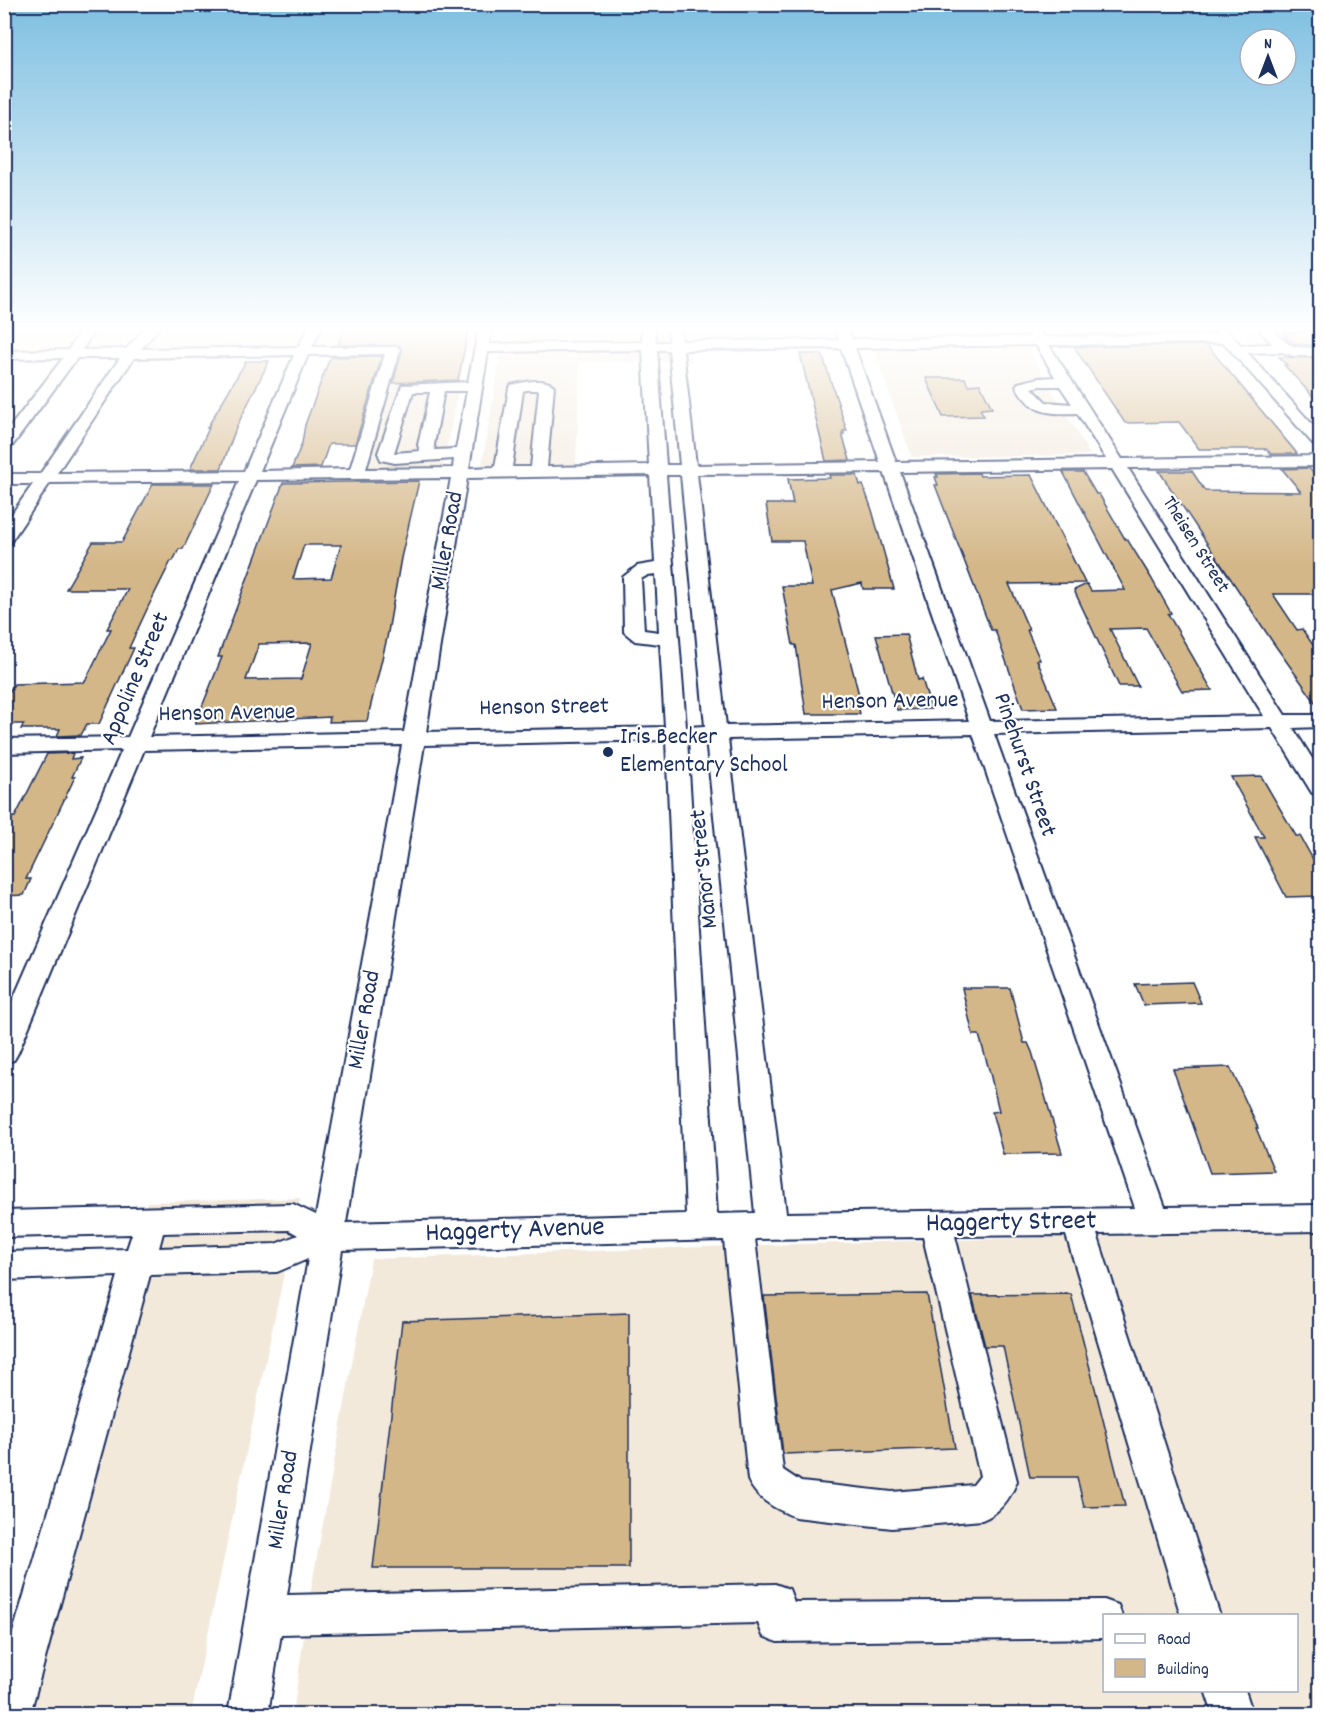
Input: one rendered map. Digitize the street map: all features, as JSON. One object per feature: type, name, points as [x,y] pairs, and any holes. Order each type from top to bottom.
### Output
[{"type":"street","points":[[4,446],[33,407]]},
{"type":"street","points":[[4,539],[94,407]]},
{"type":"street","name":"Appoline Street","points":[[4,1053],[279,407]]},
{"type":"street","points":[[359,467],[376,407]]},
{"type":"street","points":[[387,457],[386,453],[401,407]]},
{"type":"street","points":[[429,456],[426,445],[434,407]]},
{"type":"street","name":"Miller Road","points":[[248,1714],[471,407]]},
{"type":"street","points":[[503,471],[513,407]]},
{"type":"street","points":[[539,470],[545,407]]},
{"type":"street","name":"Manor Street","points":[[654,407],[676,733],[702,1227]]},
{"type":"street","name":"Manor Street","points":[[683,407],[716,732],[772,1227]]},
{"type":"street","name":"Pinehurst Street","points":[[870,407],[1155,1222]]},
{"type":"street","points":[[1045,407],[1082,408]]},
{"type":"street","points":[[1289,407],[1320,442]]},
{"type":"street","name":"Theisen Street","points":[[1082,408],[1320,788]]},
{"type":"street","points":[[359,467],[387,457],[429,456],[503,471],[1320,461]]},
{"type":"street","points":[[4,479],[250,475],[462,462]]},
{"type":"street","points":[[665,568],[642,570],[632,577],[634,632],[642,637],[670,639]]},
{"type":"street","name":"Henson Avenue","points":[[676,733],[1320,721]]},
{"type":"street","name":"Henson Street","points":[[414,738],[676,733]]},
{"type":"street","name":"Henson Avenue","points":[[4,746],[414,738]]},
{"type":"street","points":[[4,1224],[292,1217],[328,1237]]},
{"type":"street","name":"Haggerty Street","points":[[702,1227],[1320,1218]]},
{"type":"street","points":[[10,1714],[138,1262],[152,1220]]},
{"type":"street","points":[[1078,1223],[1200,1614]]},
{"type":"street","points":[[738,1227],[766,1479],[795,1498],[892,1510],[982,1502],[999,1480],[936,1225]]},
{"type":"street","name":"Haggerty Avenue","points":[[4,1266],[277,1258],[328,1237],[702,1227]]},
{"type":"street","points":[[265,1616],[776,1612],[1103,1619]]},
{"type":"street","points":[[1226,1692],[1233,1714]]},
{"type":"shaded area","points":[[369,407],[455,407],[441,476],[348,477]]},
{"type":"shaded area","points":[[492,407],[578,407],[576,464],[482,465]]},
{"type":"shaded area","points":[[894,407],[1062,407],[1090,455],[912,457]]},
{"type":"shaded area","points":[[300,1198],[191,1714],[5,1714],[5,1667],[147,1202]]},
{"type":"shaded area","points":[[1320,1230],[1320,1714],[293,1714],[308,1606],[371,1259],[730,1246]]},
{"type":"building","points":[[219,407],[246,407],[221,469],[190,469],[209,428],[207,428]]},
{"type":"building","points":[[312,407],[366,407],[355,444],[329,444],[321,467],[292,468],[302,443]]},
{"type":"building","points":[[813,407],[839,407],[847,431],[843,431],[844,434],[842,434],[850,460],[826,461]]},
{"type":"building","points":[[939,407],[992,408],[980,409],[984,416],[943,417]]},
{"type":"building","points":[[1114,407],[1258,407],[1297,454],[1271,454],[1266,449],[1199,449],[1179,422],[1125,423]]},
{"type":"building","points":[[1309,468],[1320,482],[1320,594],[1273,594],[1297,630],[1302,629],[1320,655],[1320,709],[1159,471],[1192,471],[1205,491],[1301,492],[1282,469]]},
{"type":"building","points":[[1063,472],[1083,472],[1096,494],[1099,494],[1150,576],[1171,613],[1168,614],[1212,690],[1182,691],[1146,628],[1110,629],[1138,686],[1119,686],[1074,590],[1087,584],[1091,591],[1125,590]]},
{"type":"building","points":[[979,473],[980,476],[1031,475],[1085,583],[1009,584],[1029,630],[1027,630],[1040,660],[1037,660],[1057,708],[1023,709],[995,630],[991,630],[935,485],[938,485],[936,474]]},
{"type":"building","points":[[829,475],[857,475],[860,485],[863,485],[894,589],[863,589],[862,583],[832,590],[859,695],[856,695],[860,714],[806,714],[796,645],[793,645],[782,586],[812,586],[803,541],[772,541],[766,504],[793,504],[788,479],[830,478]]},
{"type":"building","points":[[419,481],[401,558],[387,638],[367,721],[329,722],[330,717],[195,724],[222,657],[218,657],[283,483]],"holes":[[[304,545],[341,545],[331,578],[293,579]],[[312,643],[301,679],[246,680],[259,644]]]},
{"type":"building","points":[[153,484],[214,484],[183,549],[179,549],[171,561],[149,605],[129,648],[134,648],[99,724],[87,724],[81,735],[57,736],[60,729],[21,729],[24,724],[4,724],[4,700],[14,684],[84,682],[86,679],[111,629],[107,629],[128,589],[66,589],[93,542],[122,542]]},
{"type":"building","points":[[906,634],[918,680],[922,679],[931,709],[897,710],[876,635]]},
{"type":"building","points":[[73,753],[71,759],[81,758],[72,777],[75,777],[26,879],[31,879],[24,895],[4,896],[4,829],[11,817],[15,817],[47,754]]},
{"type":"building","points":[[1261,776],[1296,836],[1300,836],[1320,872],[1320,896],[1286,897],[1255,837],[1264,837],[1231,777]]},
{"type":"building","points":[[1192,982],[1201,1003],[1144,1005],[1135,984]]},
{"type":"building","points":[[962,988],[1010,988],[1024,1043],[1028,1043],[1032,1052],[1062,1153],[1003,1154],[992,1112],[999,1111],[990,1073],[979,1035],[973,1035]]},
{"type":"building","points":[[1230,1067],[1258,1128],[1256,1128],[1274,1171],[1210,1173],[1173,1069]]},
{"type":"building","points":[[927,1294],[955,1448],[783,1454],[764,1296]]},
{"type":"building","points":[[1071,1294],[1125,1506],[1084,1507],[1077,1477],[1030,1477],[1003,1346],[985,1346],[972,1295]]},
{"type":"building","points":[[629,1313],[629,1568],[373,1568],[402,1321]]},
{"type":"place","name":"Iris Becker Elementary School","points":[[608,752]]}]
